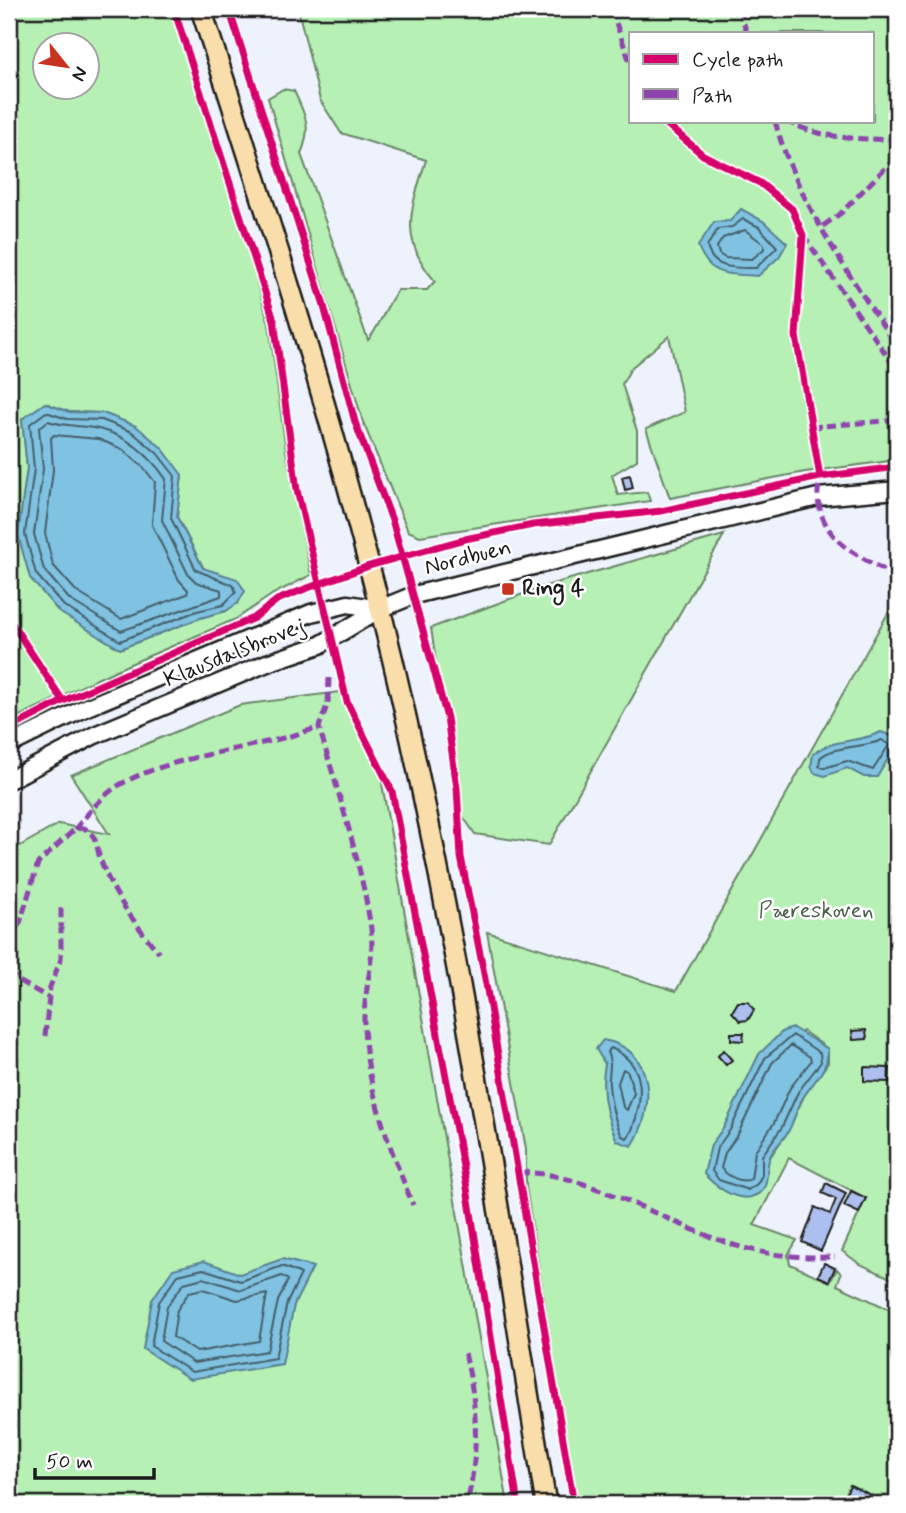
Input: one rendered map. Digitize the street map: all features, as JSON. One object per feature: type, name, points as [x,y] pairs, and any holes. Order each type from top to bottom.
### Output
[{"type":"main road","points":[[201,9],[309,352],[380,609],[419,777],[475,1075],[546,1504]]},
{"type":"street","name":"Nordbuen","points":[[380,609],[426,592],[667,532],[818,498],[897,490]]},
{"type":"street","name":"Klausdalsbrovej","points":[[9,745],[85,708],[311,613],[348,604],[380,609]]},
{"type":"street","name":"Klausdalsbrovej","points":[[9,780],[95,735],[267,663],[320,645],[380,609]]},
{"type":"green space","points":[[9,9],[170,9],[233,199],[269,324],[286,451],[311,575],[273,594],[236,619],[116,670],[9,721]],"holes":[[[45,403],[69,412],[103,413],[136,426],[182,475],[177,517],[226,611],[200,618],[120,649],[59,611],[18,535],[27,468],[22,419]]]},
{"type":"green space","points":[[298,9],[897,9],[897,460],[805,472],[670,498],[646,429],[685,412],[669,336],[631,368],[622,384],[637,431],[637,460],[612,475],[618,495],[647,492],[650,501],[420,536],[408,531],[363,422],[268,98],[283,89],[294,91],[302,108],[307,129],[301,154],[368,340],[398,290],[427,290],[435,281],[423,266],[412,237],[412,208],[426,160],[341,133],[320,100]]},
{"type":"green space","points":[[724,535],[549,845],[475,834],[458,809],[431,628],[542,587]]},
{"type":"green space","name":"Pæreskoven","points":[[897,597],[897,1281],[860,1264],[842,1251],[866,1198],[789,1158],[754,1225],[797,1240],[788,1255],[790,1264],[830,1282],[837,1269],[841,1274],[837,1285],[897,1313],[897,1504],[577,1504],[526,1187],[526,1149],[487,932],[676,991]],"holes":[[[803,1031],[828,1049],[828,1063],[804,1096],[788,1131],[768,1160],[711,1145],[724,1127],[751,1073]]]},
{"type":"green space","points":[[347,691],[380,772],[508,1504],[9,1504],[9,852],[59,824],[109,834],[71,775],[240,705]]},
{"type":"water","points":[[741,209],[763,221],[787,243],[779,257],[758,276],[729,274],[715,269],[708,264],[698,246],[714,222],[730,221]]},
{"type":"water","points":[[45,403],[69,412],[103,413],[136,426],[162,448],[182,475],[177,517],[203,568],[237,579],[245,591],[238,603],[226,611],[200,618],[120,649],[59,612],[30,578],[18,535],[27,468],[22,419]]},
{"type":"water","points":[[881,732],[893,736],[897,744],[877,777],[864,777],[847,768],[825,776],[814,773],[811,766],[813,754],[821,749]]},
{"type":"water","points":[[793,1028],[828,1049],[826,1063],[802,1100],[787,1134],[772,1153],[768,1162],[767,1180],[762,1190],[751,1197],[738,1197],[719,1187],[704,1174],[711,1145],[724,1127],[759,1054],[783,1031]]},
{"type":"water","points":[[603,1040],[620,1045],[633,1055],[642,1067],[647,1098],[645,1115],[632,1146],[617,1141],[607,1113],[603,1084],[605,1064],[596,1049]]},
{"type":"water","points":[[282,1259],[313,1267],[294,1305],[282,1364],[190,1379],[143,1349],[152,1300],[173,1269],[204,1261],[240,1274]]},
{"type":"building","points":[[630,475],[633,488],[625,490],[622,477]]},
{"type":"building","points":[[738,1002],[748,1002],[754,1010],[748,1020],[740,1021],[732,1012]]},
{"type":"building","points":[[866,1030],[867,1039],[853,1040],[852,1031]]},
{"type":"building","points":[[731,1033],[744,1033],[743,1041],[731,1040]]},
{"type":"building","points":[[723,1050],[732,1060],[726,1065],[718,1056]]},
{"type":"building","points":[[864,1067],[890,1068],[889,1082],[864,1081]]},
{"type":"building","points":[[826,1183],[846,1193],[821,1251],[802,1242],[815,1207],[830,1214],[836,1199],[822,1193]]},
{"type":"building","points":[[851,1191],[866,1198],[859,1213],[844,1206]]},
{"type":"building","points":[[824,1263],[835,1268],[829,1281],[818,1276]]},
{"type":"building","points":[[850,1485],[871,1495],[867,1504],[841,1504]]},
{"type":"marked path","points":[[611,9],[629,59]]},
{"type":"marked path","points":[[739,9],[747,32]]},
{"type":"marked path","points":[[775,122],[796,180],[811,209],[844,267],[897,347]]},
{"type":"marked path","points":[[788,122],[827,135],[897,140]]},
{"type":"marked path","points":[[823,226],[841,213],[897,156]]},
{"type":"marked path","points":[[803,235],[897,370]]},
{"type":"marked path","points":[[811,427],[897,420]]},
{"type":"marked path","points":[[819,471],[818,499],[828,528],[846,547],[897,577]]},
{"type":"marked path","points":[[329,678],[328,703],[319,727],[355,853],[371,929],[364,1025],[369,1071],[388,1140],[413,1205]]},
{"type":"marked path","points":[[75,829],[108,793],[143,774],[192,758],[319,727]]},
{"type":"marked path","points":[[9,939],[20,923],[38,863],[75,829],[84,828],[95,839],[104,869],[117,895],[159,953]]},
{"type":"marked path","points":[[45,1036],[50,987],[61,959],[61,907]]},
{"type":"marked path","points":[[9,971],[19,981],[49,998]]},
{"type":"marked path","points":[[519,1173],[567,1179],[752,1250],[779,1255],[835,1257]]},
{"type":"marked path","points":[[465,1353],[475,1411],[474,1465],[467,1504]]},
{"type":"cycle path","points":[[174,9],[274,320],[297,490],[347,702],[392,791],[467,1188],[518,1504]]},
{"type":"cycle path","points":[[229,9],[322,299],[355,422],[393,523],[447,718],[457,788],[461,857],[486,984],[574,1504]]},
{"type":"cycle path","points":[[664,122],[703,155],[760,183],[792,209],[803,235],[796,336],[820,477]]},
{"type":"cycle path","points":[[9,729],[63,701],[254,618],[277,600],[369,566],[465,539],[533,525],[661,511],[820,477],[897,467]]},
{"type":"cycle path","points":[[9,619],[63,701]]},
{"type":"place","name":"Ring 4","points":[[508,589]]}]
